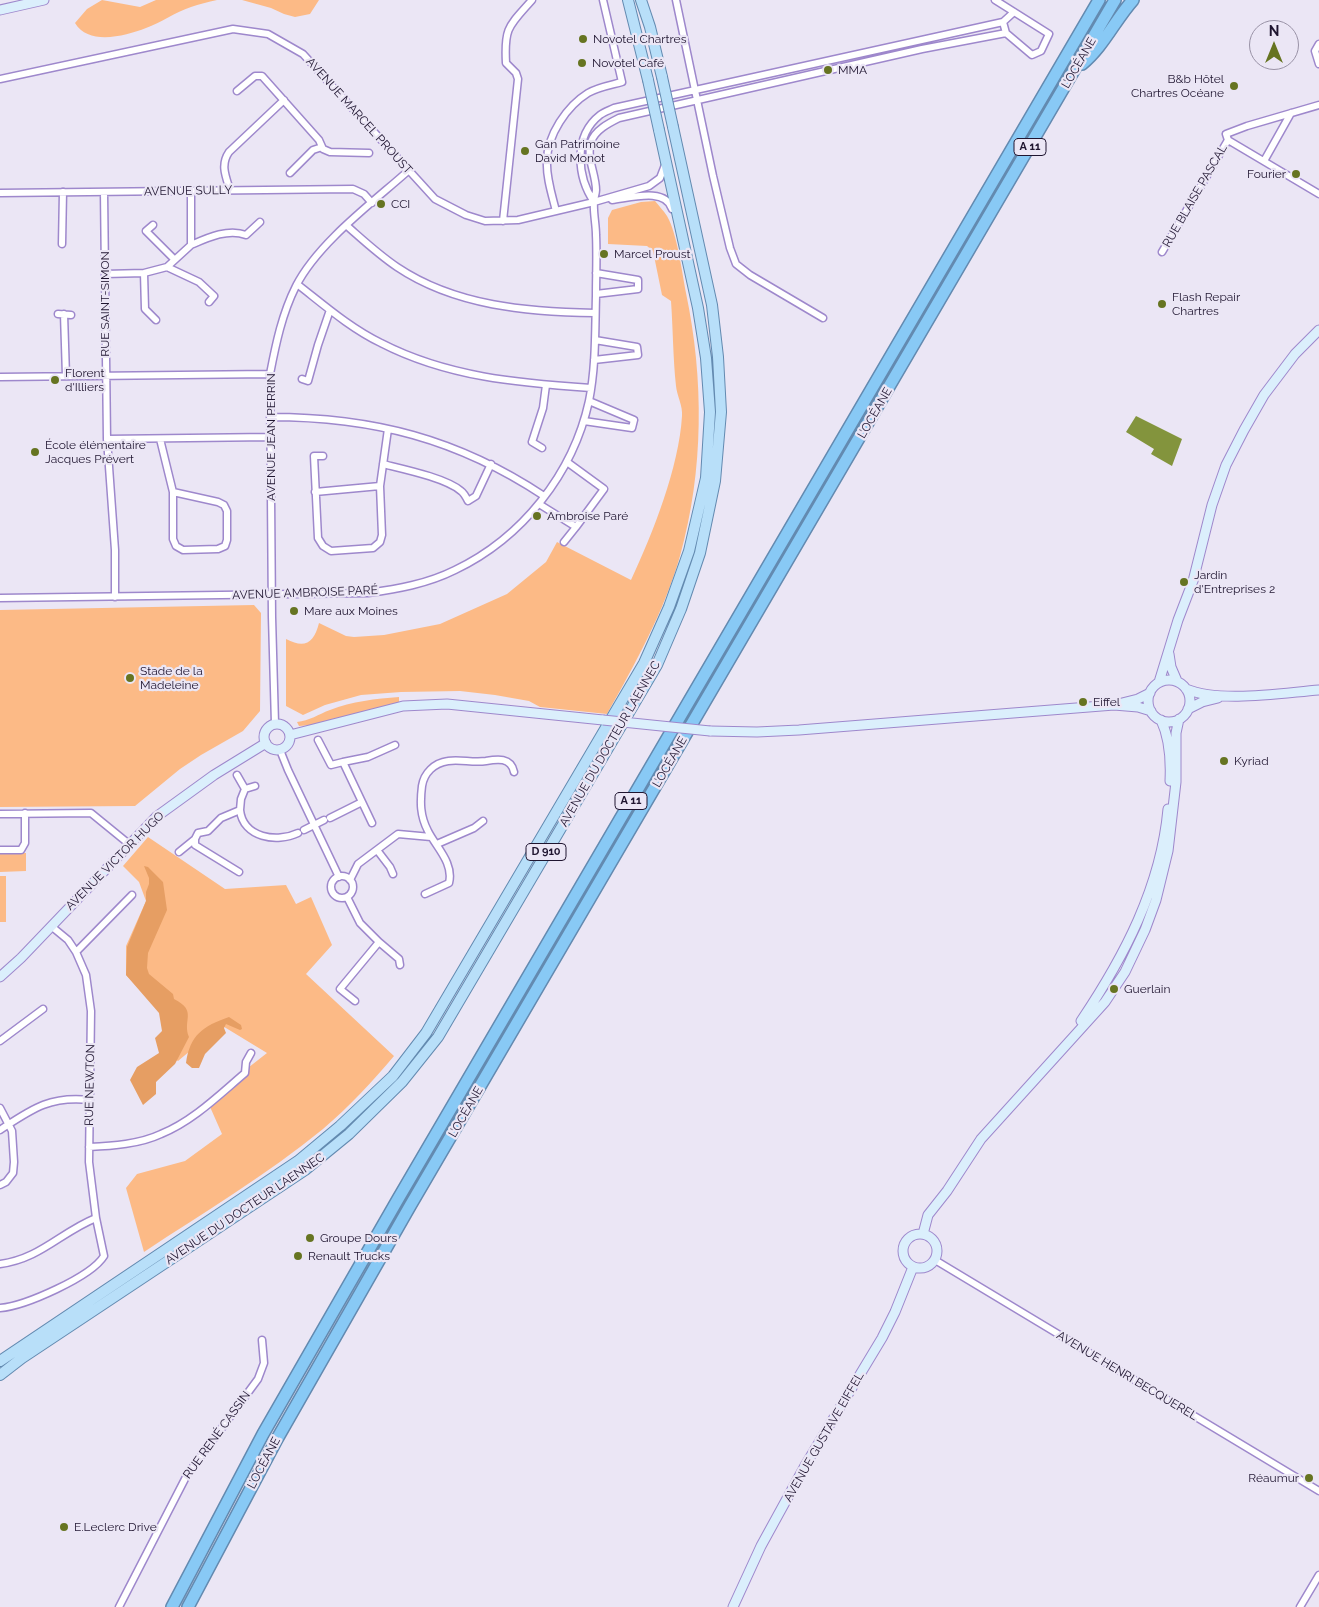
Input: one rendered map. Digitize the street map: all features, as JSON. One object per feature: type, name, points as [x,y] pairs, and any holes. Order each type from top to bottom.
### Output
[{"type":"highway","name":"L’OCÉANE","points":[[172,1607],[262,1434],[1099,0]]},
{"type":"highway","name":"L’OCÉANE","points":[[188,1607],[277,1439],[410,1206],[1115,0]]},
{"type":"highway","points":[[1075,70],[1093,55],[1133,0]]},
{"type":"main road","name":"AVENUE DU DOCTEUR LAENNEC","points":[[0,1361],[298,1161],[340,1126],[393,1076],[426,1033],[644,663],[669,607],[689,551],[706,478],[710,412],[706,358],[698,308],[648,80],[628,0]]},
{"type":"main road","name":"AVENUE DU DOCTEUR LAENNEC","points":[[0,1375],[22,1358],[305,1170],[350,1134],[402,1082],[438,1037],[656,665],[681,609],[700,553],[715,481],[721,412],[718,357],[712,305],[662,77],[650,27],[641,0]]},
{"type":"main road","name":"D 910","points":[[646,0],[650,27]]},
{"type":"street","points":[[0,10],[44,0]]},
{"type":"street","points":[[503,221],[518,79],[516,73],[506,63],[505,42],[510,25],[532,0]]},
{"type":"street","points":[[556,211],[546,160],[551,141],[562,119],[574,105],[589,93],[622,82],[602,0]]},
{"type":"street","points":[[676,0],[694,90],[730,248],[736,264],[823,318]]},
{"type":"street","points":[[995,0],[1049,34],[1041,50],[1032,55],[1006,33],[1003,22]]},
{"type":"street","points":[[594,202],[587,192],[582,176],[580,154],[586,131],[600,115],[614,108],[1003,22],[1014,12]]},
{"type":"street","points":[[993,24],[996,35]]},
{"type":"street","name":"AVENUE MARCEL PROUST","points":[[0,79],[233,29],[268,34],[303,54],[435,199],[485,221],[518,220],[594,202],[650,186],[660,178],[666,162]]},
{"type":"street","name":"AVENUE AMBROISE PARÉ","points":[[0,598],[368,593],[424,582],[454,570],[482,555],[530,516],[567,462],[584,420],[591,388],[595,340],[596,233],[594,202],[596,190],[590,160],[591,141],[605,125],[619,118],[912,51],[1006,33]]},
{"type":"street","points":[[1319,44],[1315,51],[1319,64]]},
{"type":"street","points":[[237,91],[258,75],[266,79],[319,140],[322,147],[330,152],[369,153]]},
{"type":"street","points":[[230,190],[224,171],[225,157],[284,100]]},
{"type":"street","name":"RUE BLAISE PASCAL","points":[[1162,252],[1227,137],[1246,126],[1319,105]]},
{"type":"street","points":[[1264,161],[1291,113]]},
{"type":"street","points":[[1227,137],[1319,194]]},
{"type":"street","points":[[290,173],[313,150],[322,147]]},
{"type":"street","name":"AVENUE JEAN PERRIN","points":[[275,724],[271,595],[270,374],[281,321],[297,284],[320,251],[408,171]]},
{"type":"street","name":"AVENUE SULLY","points":[[0,193],[353,189],[364,194],[372,203]]},
{"type":"street","points":[[191,191],[191,245]]},
{"type":"street","points":[[62,244],[63,192]]},
{"type":"street","name":"RUE SAINT-SIMON","points":[[104,192],[107,440],[115,597]]},
{"type":"street","name":"AVENUE MARCEL PROUST","points":[[594,202],[662,196],[671,203],[690,273]]},
{"type":"street","points":[[105,274],[144,273],[167,267],[191,245],[225,234],[239,233],[246,235],[260,222]]},
{"type":"street","points":[[153,225],[146,230],[174,259]]},
{"type":"street","points":[[347,226],[374,250],[399,268],[425,282],[452,293],[478,302],[527,310],[595,313]]},
{"type":"street","points":[[167,267],[199,282],[214,296],[209,302]]},
{"type":"street","points":[[144,273],[145,308],[156,320]]},
{"type":"street","points":[[596,273],[638,280],[638,290],[596,294]]},
{"type":"street","points":[[297,284],[356,329],[380,343],[432,365],[490,378],[591,388]]},
{"type":"street","points":[[302,379],[308,381],[330,310]]},
{"type":"street","points":[[64,314],[66,376]]},
{"type":"street","points":[[1151,711],[1148,702],[1150,693],[1159,682],[1168,649],[1193,581],[1212,504],[1226,465],[1264,395],[1295,354],[1319,330]]},
{"type":"street","points":[[594,360],[638,355],[638,347],[595,340]]},
{"type":"street","points":[[0,377],[270,374]]},
{"type":"street","points":[[542,448],[532,442],[543,408],[546,385]]},
{"type":"street","points":[[584,420],[632,428],[634,420],[589,401]]},
{"type":"street","points":[[270,417],[334,419],[359,422],[429,439],[468,453],[521,480],[544,496]]},
{"type":"street","points":[[322,456],[314,456],[318,538],[323,546],[331,551],[373,548],[380,542],[382,535],[380,486],[388,429]]},
{"type":"street","points":[[107,440],[270,437]]},
{"type":"street","points":[[160,439],[173,492],[173,538],[176,546],[183,550],[218,549],[224,546],[227,540],[227,511],[224,505],[173,492]]},
{"type":"street","points":[[564,542],[604,489],[567,462]]},
{"type":"street","points":[[383,464],[428,476],[454,487],[462,491],[468,500],[476,496],[490,464]]},
{"type":"street","points":[[316,492],[380,486]]},
{"type":"street","points":[[539,504],[576,527]]},
{"type":"street","points":[[1168,649],[1171,667],[1177,681],[1186,689],[1190,697],[1188,709]]},
{"type":"street","points":[[1159,682],[1177,681]]},
{"type":"street","points":[[1186,689],[1202,694],[1223,696],[1319,690]]},
{"type":"street","points":[[1114,705],[1150,693]]},
{"type":"street","points":[[923,1234],[928,1215],[947,1191],[981,1139],[1105,1002],[1125,972],[1145,930],[1156,900],[1168,851],[1176,782],[1176,733],[1180,719],[1188,709],[1202,702],[1223,696]]},
{"type":"street","points":[[290,735],[403,706],[447,704],[710,731],[756,732],[1114,705],[1138,707],[1151,711],[1161,720],[1167,734],[1169,748],[1170,778],[1162,847],[1141,913],[1125,951],[1096,1000],[1067,1043]]},
{"type":"street","points":[[1161,720],[1171,721],[1180,719]]},
{"type":"street","points":[[275,724],[286,728],[290,735],[286,746],[280,750],[272,749],[264,739],[268,728],[275,724]]},
{"type":"street","points":[[318,740],[331,765],[368,756],[395,745]]},
{"type":"street","name":"AVENUE VICTOR HUGO","points":[[0,977],[52,926],[156,817],[214,774],[266,743]]},
{"type":"street","points":[[280,750],[339,876]]},
{"type":"street","points":[[425,894],[449,883],[450,875],[447,864],[420,810],[424,778],[431,769],[448,761],[471,763],[495,759],[505,760],[514,772]]},
{"type":"street","points":[[343,762],[372,823]]},
{"type":"street","points":[[237,775],[246,789]]},
{"type":"street","points":[[255,786],[246,789],[240,810],[241,819],[248,828],[258,834],[279,839],[290,837],[362,802]]},
{"type":"street","points":[[179,852],[198,833],[208,831],[221,818],[240,810]]},
{"type":"street","points":[[0,850],[21,850],[25,843],[24,813]]},
{"type":"street","points":[[0,814],[91,813],[129,844]]},
{"type":"street","points":[[437,844],[474,828],[483,821]]},
{"type":"street","points":[[350,880],[358,864],[398,834],[432,837]]},
{"type":"street","points":[[194,839],[194,845],[238,872]]},
{"type":"street","points":[[377,850],[394,874]]},
{"type":"street","points":[[339,876],[350,880],[353,887],[347,897]]},
{"type":"street","points":[[339,876],[332,883],[332,890],[339,897],[347,897]]},
{"type":"street","points":[[76,952],[132,895]]},
{"type":"street","points":[[347,897],[360,923],[399,959],[400,965]]},
{"type":"street","name":"RUE NEWTON","points":[[0,1308],[35,1299],[64,1285],[100,1262],[104,1256],[96,1218],[89,1147],[91,1011],[86,975],[76,952],[68,940],[52,926]]},
{"type":"street","points":[[354,1001],[340,989],[379,942]]},
{"type":"street","points":[[1121,969],[1125,951]]},
{"type":"street","points":[[0,1041],[43,1009]]},
{"type":"street","points":[[89,1147],[120,1144],[160,1135],[188,1119],[245,1073],[246,1062],[251,1054]]},
{"type":"street","points":[[0,1130],[41,1104],[69,1099],[89,1100]]},
{"type":"street","points":[[0,1108],[12,1131],[14,1168],[13,1173],[6,1182],[0,1185]]},
{"type":"street","points":[[0,1264],[22,1259],[44,1249],[86,1222],[96,1218]]},
{"type":"street","points":[[918,1234],[928,1236],[936,1244],[935,1260],[927,1267],[912,1267],[904,1259],[903,1248],[908,1238],[918,1234]]},
{"type":"street","name":"AVENUE HENRI BECQUEREL","points":[[935,1260],[1319,1491]]},
{"type":"street","name":"AVENUE GUSTAVE EIFFEL","points":[[733,1607],[762,1546],[806,1464],[882,1338],[895,1312],[912,1267]]},
{"type":"street","name":"RUE RENÉ CASSIN","points":[[118,1607],[187,1475],[258,1379],[264,1363],[262,1340]]},
{"type":"street","points":[[1300,1607],[1319,1575]]},
{"type":"shaded area","points":[[102,0],[140,7],[156,0],[217,0],[185,9],[152,26],[137,31],[108,37],[89,35],[75,23],[87,9]]},
{"type":"shaded area","points":[[242,0],[319,0],[310,14],[295,17]]},
{"type":"shaded area","points":[[655,201],[667,216],[674,232],[692,325],[696,358],[699,424],[694,491],[680,556],[666,597],[648,637],[607,714],[540,707],[529,701],[460,691],[361,695],[325,705],[303,715],[286,706],[286,639],[298,644],[308,642],[317,630],[319,623],[346,636],[354,637],[384,635],[440,624],[507,594],[546,562],[557,542],[631,580],[664,500],[676,457],[682,412],[676,386],[671,301],[662,295],[653,251],[647,246],[608,244],[608,218],[612,210],[641,202]]},
{"type":"shaded area","points":[[1136,416],[1182,439],[1172,466],[1151,454],[1154,449],[1126,432]]},
{"type":"shaded area","name":"Stade de la Madeleine","points":[[254,605],[261,613],[260,711],[243,731],[180,769],[135,806],[0,807],[0,610]]},
{"type":"shaded area","points":[[399,697],[399,703],[311,725],[299,726],[297,722],[355,702]]},
{"type":"shaded area","points":[[148,837],[225,889],[286,885],[296,904],[311,897],[332,945],[306,974],[394,1056],[342,1112],[302,1146],[258,1178],[144,1252],[126,1188],[137,1174],[185,1161],[222,1134],[207,1100],[267,1053],[221,1025],[178,1061],[163,1051],[162,1013],[126,975],[126,946],[146,901],[139,882],[123,866]]},
{"type":"shaded area","points":[[0,853],[26,853],[26,871],[0,872]]},
{"type":"shaded area","points":[[144,866],[148,867],[163,882],[167,910],[148,953],[147,968],[149,974],[173,994],[174,999],[185,1008],[188,1016],[187,1031],[189,1037],[175,1064],[156,1082],[156,1094],[143,1105],[130,1080],[137,1067],[159,1053],[155,1038],[162,1031],[159,1013],[126,975],[127,947],[146,901],[146,892],[149,884],[149,878]]},
{"type":"shaded area","points":[[0,876],[6,876],[6,922],[0,922]]},
{"type":"shaded area","points":[[229,1017],[241,1025],[242,1029],[240,1030],[226,1024],[224,1028],[226,1033],[205,1054],[199,1068],[192,1068],[186,1063],[188,1053],[199,1033],[212,1024]]},
{"type":"place","name":"Novotel Chartres","points":[[583,39]]},
{"type":"place","name":"Novotel Café","points":[[582,63]]},
{"type":"place","name":"MMA","points":[[828,70]]},
{"type":"place","name":"B&b Hôtel Chartres Océane","points":[[1234,86]]},
{"type":"place","name":"Gan Patrimoine David Monot","points":[[525,151]]},
{"type":"place","name":"Fourier","points":[[1296,174]]},
{"type":"place","name":"CCI","points":[[381,204]]},
{"type":"place","name":"Marcel Proust","points":[[604,254]]},
{"type":"place","name":"Flash Repair Chartres","points":[[1162,304]]},
{"type":"place","name":"Florent d'Illiers","points":[[55,380]]},
{"type":"place","name":"École élémentaire Jacques Prévert","points":[[35,452]]},
{"type":"place","name":"Ambroise Paré","points":[[537,516]]},
{"type":"place","name":"Jardin d'Entreprises 2","points":[[1184,582]]},
{"type":"place","name":"Mare aux Moines","points":[[294,611]]},
{"type":"place","name":"Stade de la Madeleine","points":[[130,678]]},
{"type":"place","name":"Eiffel","points":[[1083,702]]},
{"type":"place","name":"Kyriad","points":[[1224,761]]},
{"type":"place","name":"Guerlain","points":[[1114,989]]},
{"type":"place","name":"Groupe Dours","points":[[310,1238]]},
{"type":"place","name":"Renault Trucks","points":[[298,1256]]},
{"type":"place","name":"Réaumur","points":[[1309,1478]]},
{"type":"place","name":"E.Leclerc Drive","points":[[64,1527]]}]
